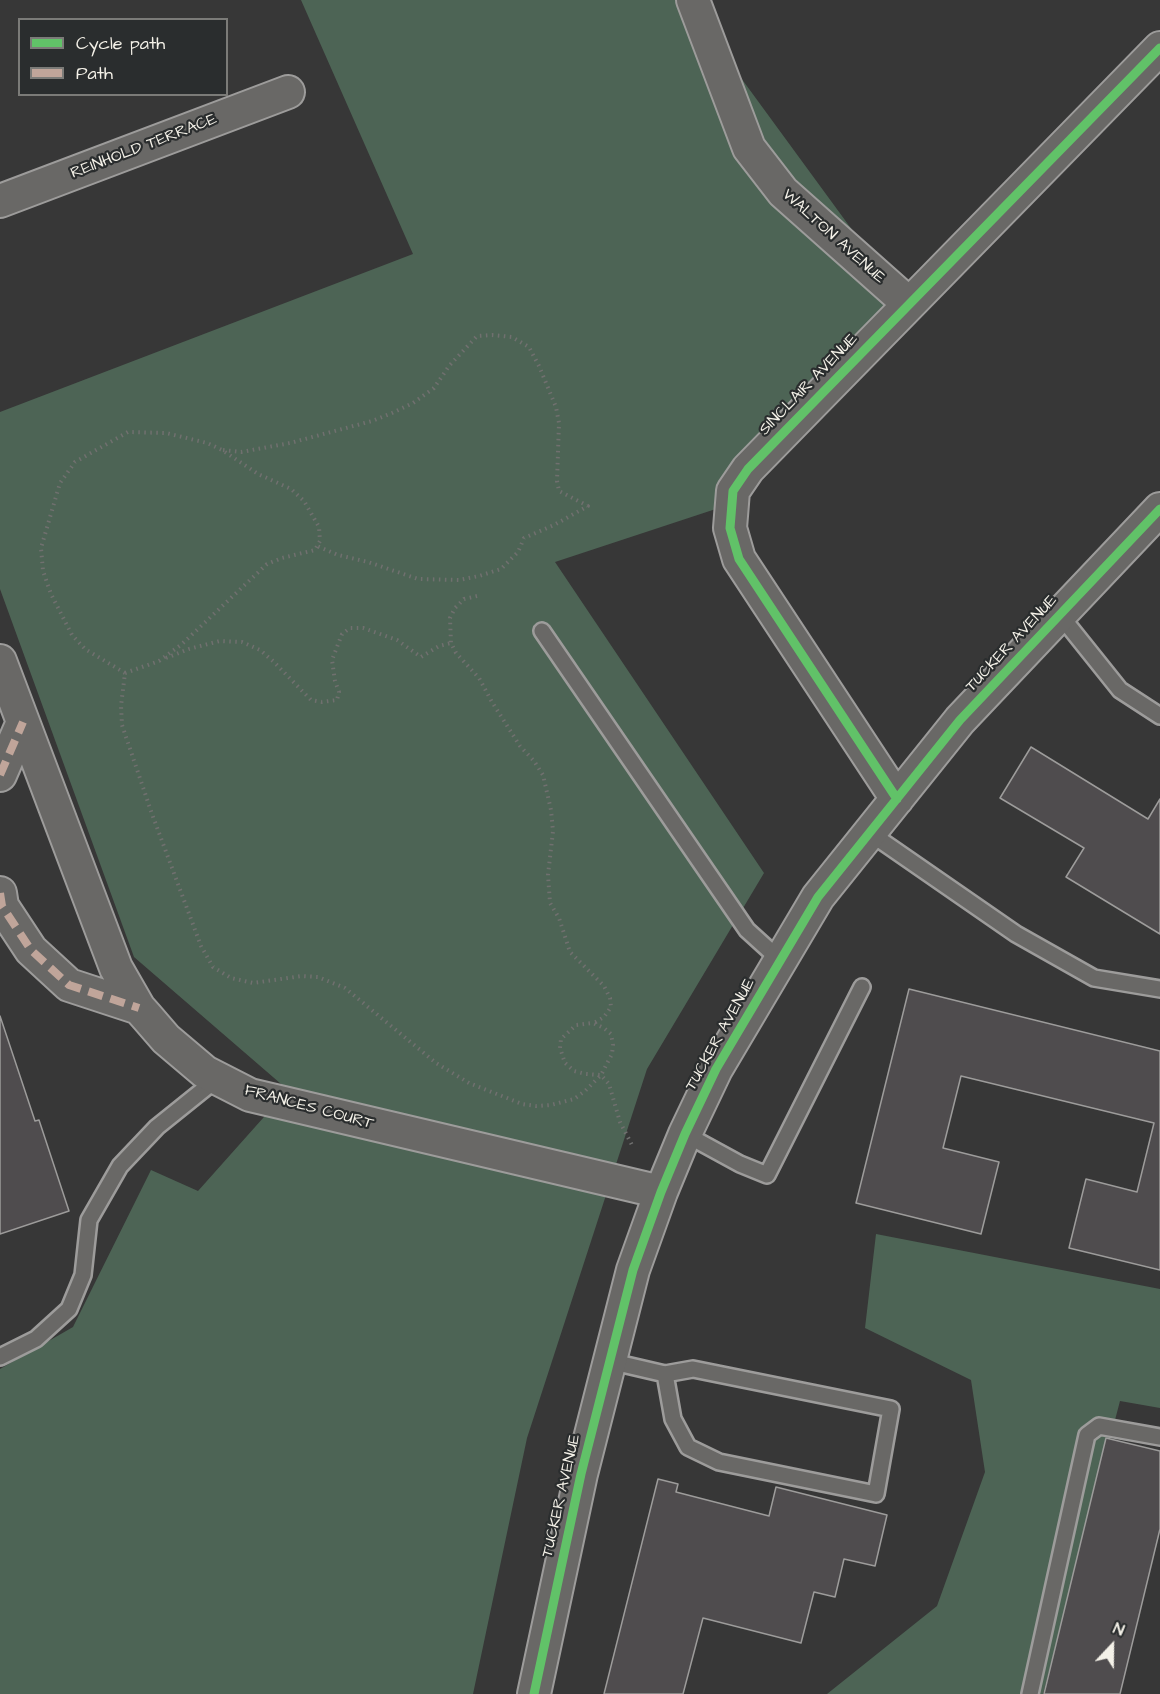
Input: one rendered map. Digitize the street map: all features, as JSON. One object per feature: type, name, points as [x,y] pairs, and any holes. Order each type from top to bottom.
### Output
[{"type":"street","name":"WALTON AVENUE","points":[[693,0],[748,148],[783,192],[909,304]]},
{"type":"street","name":"SINCLAIR AVENUE","points":[[897,799],[738,559],[730,528],[734,491],[748,469],[1160,48]]},
{"type":"street","name":"REINHOLD TERRACE","points":[[0,201],[288,92]]},
{"type":"street","name":"TUCKER AVENUE","points":[[534,1694],[581,1474],[633,1270],[661,1192],[716,1069],[818,897],[960,720],[1160,509]]},
{"type":"street","name":"FRANCES COURT","points":[[0,661],[116,968],[139,1008],[166,1039],[205,1072],[250,1095],[661,1192]]},
{"type":"street","points":[[0,775],[23,722]]},
{"type":"street","points":[[0,893],[3,906],[31,950],[69,985],[139,1008]]},
{"type":"lane","points":[[1060,615],[1120,690],[1160,716]]},
{"type":"lane","points":[[542,631],[747,930],[780,960]]},
{"type":"lane","points":[[870,833],[1016,934],[1095,978],[1160,989]]},
{"type":"lane","points":[[685,1134],[740,1164],[767,1175],[862,987]]},
{"type":"lane","points":[[0,1357],[36,1339],[69,1309],[83,1275],[89,1220],[120,1166],[157,1127],[218,1078]]},
{"type":"lane","points":[[609,1361],[665,1374],[693,1370],[891,1409],[876,1494],[719,1462],[688,1447],[673,1419],[665,1374]]},
{"type":"lane","points":[[1030,1694],[1087,1435],[1099,1426],[1160,1437]]},
{"type":"path","points":[[317,546],[338,555],[368,562],[418,579],[459,580],[501,569],[518,552],[524,538],[588,506],[559,491],[557,481],[559,423],[556,407],[529,347],[512,338],[492,335],[477,336],[449,366],[434,388],[413,403],[372,422],[290,443],[241,452],[222,450],[177,435],[146,431],[128,432],[75,462],[60,483],[50,512],[41,548],[43,570],[51,594],[72,635],[84,649],[125,673],[189,649],[220,641],[242,642],[260,650],[311,700],[322,702],[337,700],[339,692],[332,660],[342,634],[350,628],[363,628],[397,640],[421,657],[439,646],[451,643]]},
{"type":"path","points":[[159,661],[182,644],[267,564],[315,550],[320,541],[320,527],[304,501],[291,489],[258,474],[222,450]]},
{"type":"path","points":[[477,596],[464,599],[455,608],[450,618],[451,643],[456,653],[480,678],[492,702],[516,739],[543,775],[552,810],[553,831],[548,875],[550,903],[559,918],[570,952],[604,986],[610,998],[611,1007],[604,1017],[593,1023],[576,1025],[561,1039],[560,1048],[565,1063],[574,1071],[601,1075],[609,1084],[620,1122],[633,1147]]},
{"type":"path","points":[[125,673],[122,725],[201,946],[213,967],[231,978],[253,982],[302,976],[318,977],[332,982],[345,988],[436,1063],[490,1093],[522,1104],[551,1106],[574,1099],[601,1075],[614,1045],[611,1034],[593,1023]]},
{"type":"green space","points":[[301,0],[684,0],[910,309],[740,501],[555,562],[764,873],[647,1069],[527,1438],[473,1694],[0,1694],[0,1369],[73,1327],[151,1170],[198,1191],[288,1090],[134,957],[0,589],[0,412],[413,254]]},
{"type":"green space","points":[[876,1234],[1160,1289],[1160,1408],[1120,1401],[1043,1694],[827,1694],[937,1606],[985,1472],[971,1380],[865,1328]]},
{"type":"building","points":[[1031,747],[1148,819],[1160,799],[1160,934],[1066,877],[1084,848],[1000,798]]},
{"type":"building","points":[[909,989],[1160,1051],[1160,1270],[1069,1248],[1086,1179],[1137,1192],[1154,1123],[961,1076],[943,1148],[999,1162],[981,1234],[856,1203]]},
{"type":"building","points":[[0,1016],[35,1121],[39,1120],[69,1211],[0,1234]]},
{"type":"building","points":[[1106,1438],[1160,1451],[1160,1529],[1120,1694],[1044,1694]]},
{"type":"building","points":[[658,1479],[678,1484],[676,1492],[769,1516],[776,1487],[887,1515],[875,1566],[844,1559],[835,1597],[814,1592],[801,1643],[703,1618],[683,1694],[604,1694]]},
{"type":"marked path","points":[[0,775],[23,722]]},
{"type":"marked path","points":[[0,893],[2,906],[31,950],[69,985],[139,1008]]},
{"type":"cycle path","points":[[897,799],[739,559],[730,528],[733,491],[748,469],[1160,48]]},
{"type":"cycle path","points":[[534,1694],[581,1474],[633,1270],[661,1192],[716,1069],[818,897],[960,720],[1160,509]]}]
